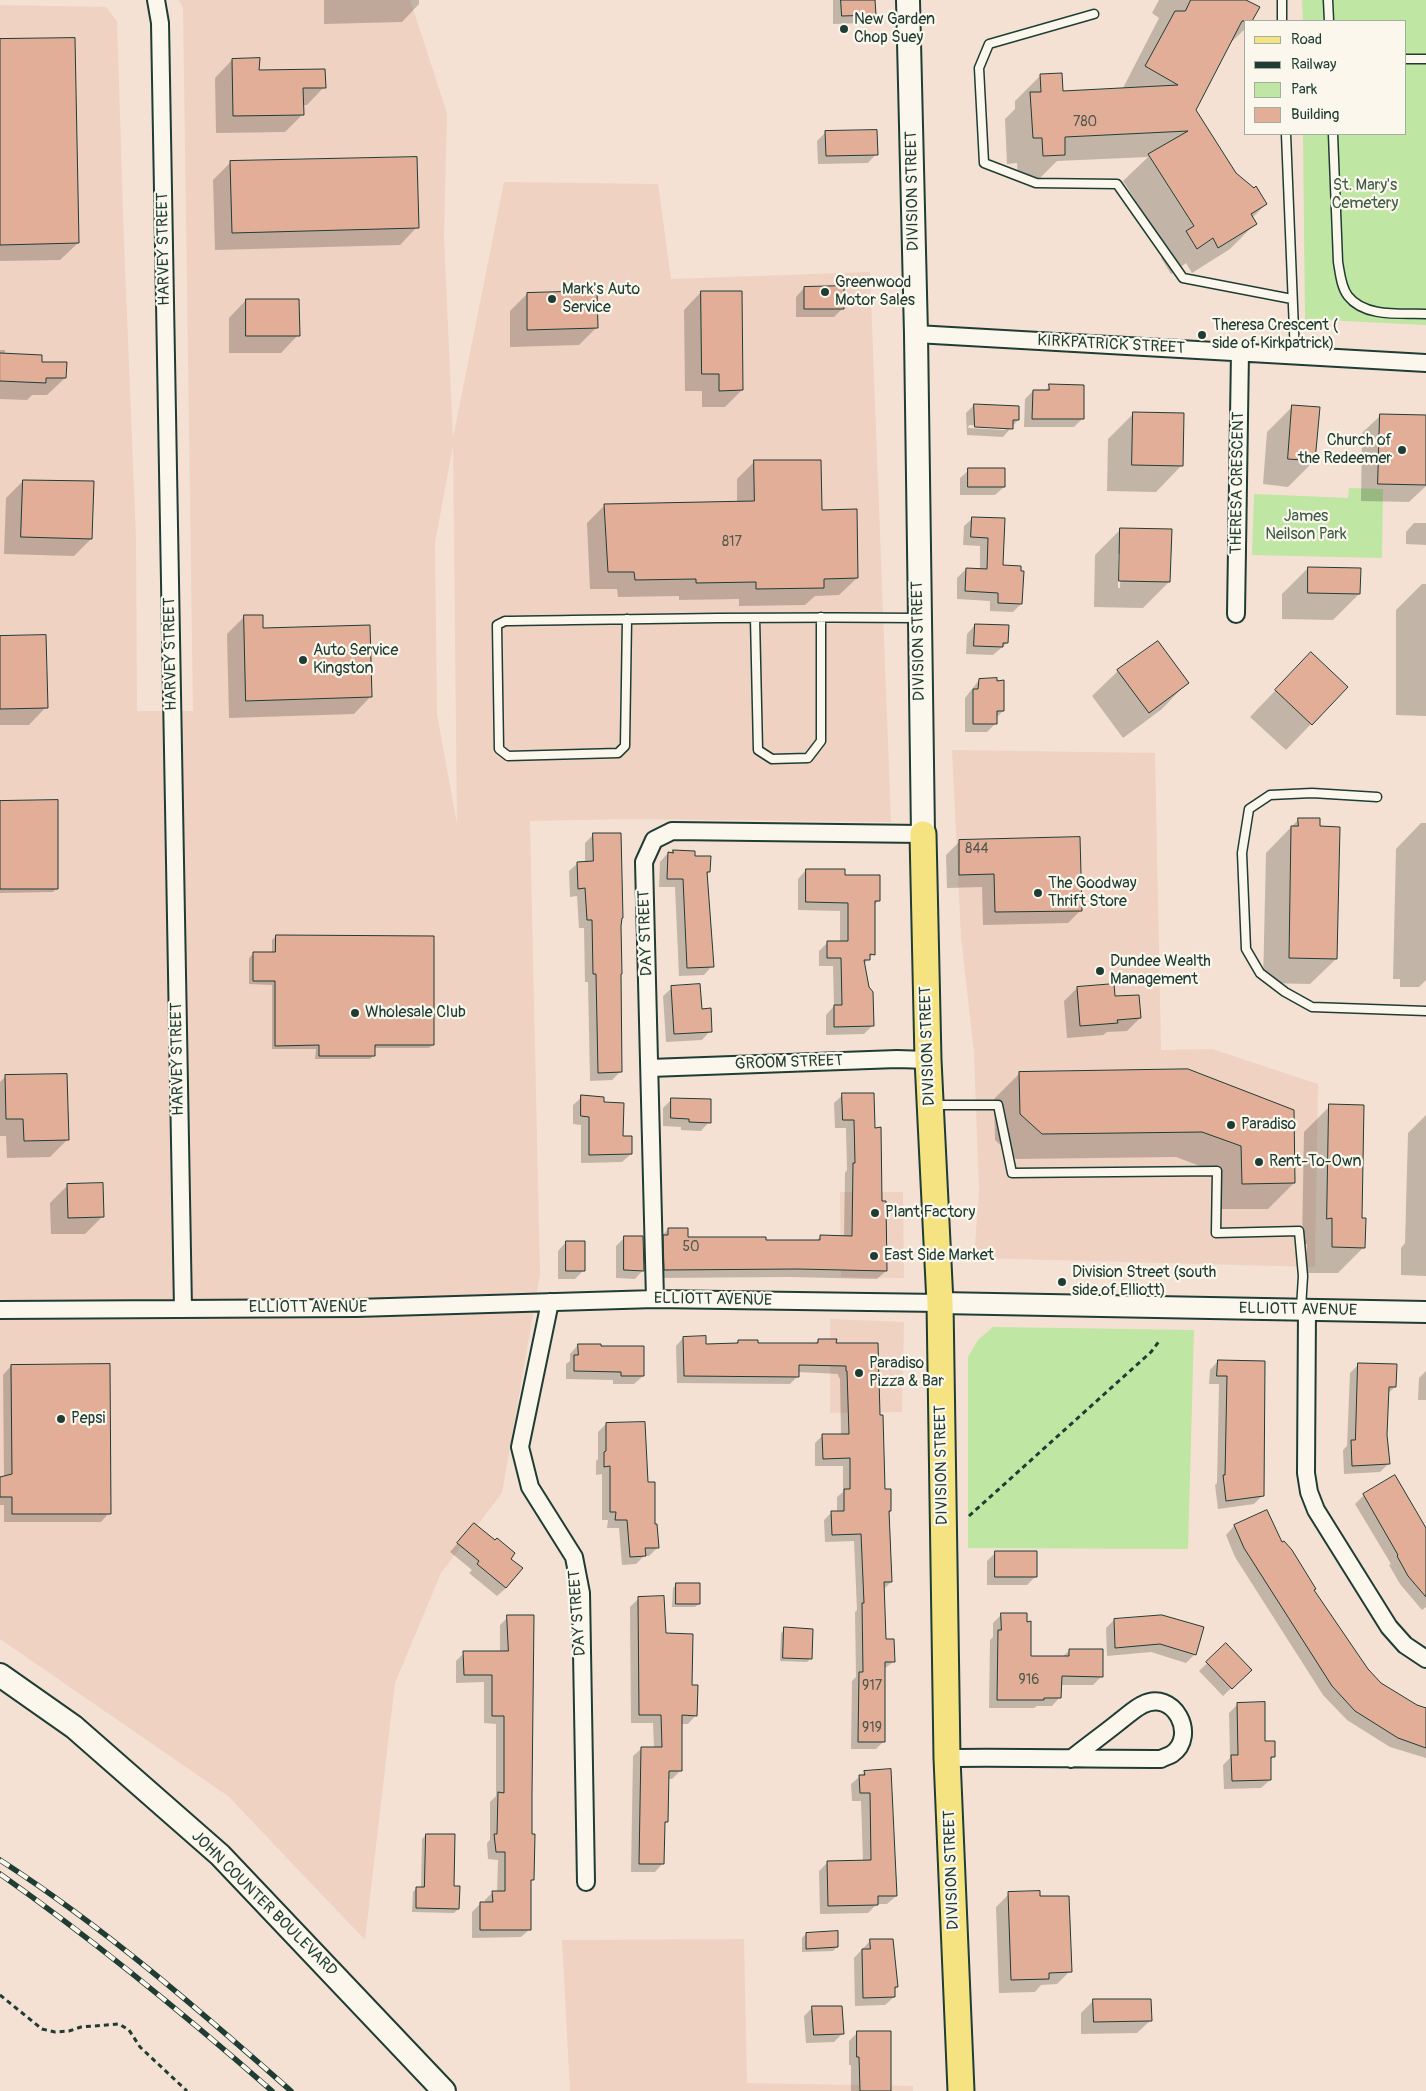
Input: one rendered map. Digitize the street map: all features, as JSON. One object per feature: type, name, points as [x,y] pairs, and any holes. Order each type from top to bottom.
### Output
[{"type":"main road","name":"DIVISION STREET","points":[[908,0],[916,334],[919,618],[928,1060],[940,1303],[947,1758],[961,2091]]},
{"type":"main road","name":"JOHN COUNTER BOULEVARD","points":[[0,1675],[74,1727],[220,1855],[444,2091]]},
{"type":"street","name":"HARVEY STREET","points":[[156,0],[160,33],[182,1308]]},
{"type":"street","name":"KIRKPATRICK STREET","points":[[916,334],[1426,362]]},
{"type":"street","name":"THERESA CRESCENT","points":[[1236,614],[1240,352]]},
{"type":"street","name":"DAY STREET","points":[[655,1299],[644,862],[654,840],[672,831],[923,834]]},
{"type":"street","name":"GROOM STREET","points":[[650,1068],[896,1059],[928,1060]]},
{"type":"street","name":"ELLIOTT AVENUE","points":[[0,1310],[356,1308],[655,1299],[1426,1312]]},
{"type":"street","name":"DAY STREET","points":[[550,1302],[520,1446],[530,1487],[574,1557],[580,1593],[586,1882]]},
{"type":"street","points":[[1304,1310],[1306,1474],[1309,1492],[1316,1510],[1389,1627],[1405,1645],[1426,1659]]},
{"type":"street","points":[[947,1758],[1071,1759],[1161,1759],[1172,1754],[1180,1742],[1182,1728],[1180,1717],[1172,1707],[1160,1702],[1143,1704],[1071,1759]]},
{"type":"lane","points":[[1282,0],[1282,20]]},
{"type":"lane","points":[[1328,0],[1329,20]]},
{"type":"lane","points":[[1094,14],[989,44],[979,68],[984,163],[1036,183],[1117,184],[1184,278],[1292,298]]},
{"type":"lane","points":[[1406,59],[1426,59]]},
{"type":"lane","points":[[1286,135],[1294,355]]},
{"type":"lane","points":[[1333,135],[1338,262],[1341,279],[1348,296],[1361,306],[1377,312],[1426,314]]},
{"type":"lane","points":[[627,619],[625,746],[618,753],[508,756],[499,749],[497,625],[505,621],[627,619],[821,617],[919,618]]},
{"type":"lane","points":[[755,618],[758,750],[772,759],[808,758],[821,742],[821,617]]},
{"type":"lane","points":[[1377,797],[1312,793],[1270,795],[1249,809],[1242,853],[1246,948],[1260,973],[1285,992],[1312,1006],[1426,1011]]},
{"type":"lane","points":[[930,1105],[998,1106],[1012,1173],[1217,1171],[1216,1233],[1299,1230],[1304,1310]]},
{"type":"path","points":[[969,1516],[1151,1352],[1160,1340]]},
{"type":"path","points":[[0,1995],[42,2029],[55,2032],[69,2031],[81,2027],[120,2024],[129,2030],[140,2047],[187,2091]]},
{"type":"shaded area","points":[[179,0],[410,0],[447,113],[444,237],[453,438],[504,182],[658,184],[671,279],[870,272],[891,822],[632,819],[530,821],[540,1274],[502,1493],[441,1573],[395,1683],[365,1940],[228,1796],[0,1639],[0,5],[106,7],[117,21],[136,539],[137,711],[193,711],[183,8]],"holes":[[[453,445],[457,824],[437,714],[435,543]]]},
{"type":"shaded area","points":[[952,750],[1155,753],[1161,1050],[1212,1049],[1318,1084],[1315,1267],[974,1258],[979,1191],[974,1053],[961,937]]},
{"type":"shaded area","points":[[840,1192],[903,1192],[904,1278],[841,1277]]},
{"type":"shaded area","points":[[830,1319],[904,1322],[902,1412],[830,1413]]},
{"type":"shaded area","points":[[744,1939],[747,2083],[913,2086],[913,2091],[570,2091],[562,1940]]},
{"type":"green space","name":"St. Mary's Cemetery","points":[[1302,0],[1426,0],[1426,325],[1305,319],[1303,135],[1406,135],[1406,20],[1303,20]]},
{"type":"green space","name":"James Neilson Park","points":[[1349,488],[1383,489],[1382,558],[1252,555],[1254,494],[1348,498]]},
{"type":"green space","points":[[993,1327],[1194,1330],[1188,1549],[968,1548],[968,1357],[978,1340]]},
{"type":"building","points":[[841,0],[875,0],[876,15],[842,16]]},
{"type":"building","points":[[1191,0],[1246,0],[1260,7],[1253,20],[1242,21],[1196,110],[1236,173],[1254,188],[1256,186],[1267,204],[1251,214],[1257,224],[1218,248],[1213,238],[1197,249],[1186,231],[1194,226],[1148,154],[1188,131],[1065,137],[1065,155],[1043,156],[1042,138],[1033,138],[1030,92],[1041,92],[1040,74],[1062,73],[1063,91],[1178,85],[1145,66],[1175,11],[1185,11]]},
{"type":"building","points":[[75,38],[79,243],[0,245],[0,39]]},
{"type":"building","points":[[260,58],[259,70],[325,69],[326,88],[303,88],[304,115],[233,116],[232,59]]},
{"type":"building","points":[[877,130],[878,155],[826,156],[825,131]]},
{"type":"building","points":[[417,157],[419,228],[232,233],[230,161]]},
{"type":"building","points":[[844,286],[844,309],[804,309],[804,287]]},
{"type":"building","points":[[597,291],[598,328],[527,330],[527,293]]},
{"type":"building","points":[[701,291],[742,291],[743,390],[719,391],[719,374],[702,374]]},
{"type":"building","points":[[246,299],[299,299],[300,336],[246,336]]},
{"type":"building","points":[[0,353],[42,355],[42,362],[67,362],[66,378],[46,378],[46,383],[0,381]]},
{"type":"building","points":[[1049,384],[1084,385],[1084,419],[1032,419],[1033,390],[1049,390]]},
{"type":"building","points":[[974,404],[1019,406],[1019,420],[1013,420],[1013,429],[975,427]]},
{"type":"building","points":[[1292,405],[1320,407],[1315,461],[1288,459]]},
{"type":"building","points":[[1133,412],[1184,413],[1183,466],[1132,465]]},
{"type":"building","name":"Church of the Redeemer","points":[[1380,414],[1426,415],[1426,485],[1378,484]]},
{"type":"building","points":[[754,460],[821,460],[822,510],[857,509],[858,578],[824,579],[824,588],[756,589],[756,582],[696,583],[696,579],[635,580],[634,572],[608,572],[604,504],[754,501]]},
{"type":"building","points":[[968,468],[1005,468],[1005,487],[968,487]]},
{"type":"building","points":[[23,480],[94,481],[92,539],[21,537]]},
{"type":"building","points":[[972,517],[1005,518],[1003,565],[1021,566],[1021,571],[1024,571],[1022,604],[998,603],[998,593],[965,591],[966,568],[987,569],[988,538],[971,537]]},
{"type":"building","points":[[1120,528],[1172,529],[1170,582],[1119,581]]},
{"type":"building","points":[[1308,567],[1361,568],[1360,594],[1308,593]]},
{"type":"building","points":[[244,615],[263,615],[263,628],[370,625],[372,697],[246,701]]},
{"type":"building","points":[[975,624],[1009,625],[1008,643],[1003,643],[1003,647],[974,646]]},
{"type":"building","points":[[46,635],[48,708],[0,709],[0,636]]},
{"type":"building","points":[[1158,641],[1189,683],[1149,713],[1117,670]]},
{"type":"building","points":[[1311,652],[1348,687],[1312,725],[1275,690]]},
{"type":"building","points":[[997,678],[997,681],[1004,680],[1004,711],[997,711],[997,724],[973,724],[973,689],[978,689],[979,679]]},
{"type":"building","points":[[58,800],[58,889],[0,889],[0,801]]},
{"type":"building","points":[[1298,818],[1320,818],[1320,826],[1340,827],[1337,959],[1289,958],[1291,826],[1298,826]]},
{"type":"building","points":[[593,833],[621,833],[623,918],[621,926],[622,1072],[598,1073],[596,974],[593,974],[592,920],[587,920],[585,888],[578,889],[577,862],[593,861]]},
{"type":"building","name":"The Goodway Thrift Store","points":[[1080,837],[1082,911],[995,912],[994,874],[959,875],[959,840]]},
{"type":"building","points":[[673,850],[695,851],[695,856],[711,856],[710,872],[707,872],[714,967],[687,968],[683,879],[667,879],[668,852],[673,853]]},
{"type":"building","points":[[806,869],[845,869],[845,875],[880,875],[880,901],[875,901],[875,955],[870,954],[870,960],[864,960],[869,987],[873,992],[874,1026],[834,1027],[834,1005],[842,1005],[841,958],[827,958],[827,941],[848,941],[848,903],[806,902]]},
{"type":"building","name":"Wholesale Club","points":[[276,935],[434,936],[434,1045],[375,1045],[375,1056],[319,1056],[319,1045],[275,1046],[275,981],[253,981],[253,952],[275,952]]},
{"type":"building","points":[[700,984],[702,1009],[711,1008],[712,1032],[674,1034],[671,986]]},
{"type":"building","points":[[1114,984],[1115,996],[1139,995],[1141,1018],[1117,1020],[1118,1023],[1080,1026],[1077,987]]},
{"type":"building","points":[[1188,1069],[1294,1110],[1295,1183],[1242,1184],[1241,1146],[1202,1132],[1042,1134],[1020,1114],[1019,1072]]},
{"type":"building","points":[[67,1074],[69,1140],[24,1141],[23,1119],[6,1119],[5,1075]]},
{"type":"building","points":[[842,1093],[874,1093],[875,1128],[881,1127],[882,1201],[886,1201],[887,1271],[798,1269],[664,1270],[663,1235],[668,1235],[668,1228],[688,1228],[688,1237],[766,1237],[766,1240],[820,1240],[820,1235],[852,1236],[853,1163],[855,1163],[854,1120],[843,1120]]},
{"type":"building","points":[[581,1095],[604,1097],[604,1102],[624,1103],[623,1136],[632,1136],[632,1154],[589,1155],[589,1117],[581,1116]]},
{"type":"building","points":[[671,1098],[711,1099],[711,1123],[689,1122],[689,1119],[671,1118]]},
{"type":"building","points":[[1329,1104],[1364,1105],[1362,1218],[1366,1218],[1365,1248],[1332,1247],[1332,1218],[1327,1219]]},
{"type":"building","points":[[103,1183],[104,1217],[68,1218],[67,1184]]},
{"type":"building","points":[[624,1236],[643,1236],[644,1271],[624,1270]]},
{"type":"building","points":[[566,1241],[585,1241],[585,1271],[566,1271]]},
{"type":"building","points":[[706,1336],[706,1344],[738,1343],[738,1340],[758,1340],[758,1343],[818,1343],[818,1339],[837,1339],[836,1343],[878,1343],[880,1415],[883,1415],[885,1489],[891,1489],[891,1511],[889,1511],[892,1582],[884,1582],[886,1639],[894,1639],[895,1662],[885,1662],[885,1742],[858,1742],[859,1672],[863,1672],[862,1603],[864,1603],[861,1534],[832,1535],[831,1511],[844,1511],[844,1489],[850,1489],[850,1458],[823,1459],[822,1434],[849,1434],[846,1366],[799,1365],[799,1377],[684,1376],[683,1337]]},
{"type":"building","points":[[578,1344],[644,1346],[644,1376],[621,1376],[621,1372],[574,1371],[574,1355],[578,1355]]},
{"type":"building","points":[[1218,1360],[1265,1361],[1264,1496],[1226,1501],[1223,1475],[1225,1475],[1227,1376],[1217,1376]]},
{"type":"building","points":[[1358,1363],[1397,1364],[1396,1387],[1389,1387],[1387,1435],[1390,1464],[1352,1466],[1351,1440],[1355,1440]]},
{"type":"building","name":"Pepsi","points":[[110,1364],[111,1514],[12,1514],[12,1497],[0,1497],[0,1477],[12,1474],[11,1365]]},
{"type":"building","points":[[645,1422],[648,1482],[655,1482],[655,1524],[657,1524],[659,1548],[645,1548],[646,1556],[630,1557],[627,1520],[615,1520],[616,1512],[610,1512],[610,1466],[604,1467],[606,1423]]},
{"type":"building","points":[[1395,1475],[1426,1528],[1426,1597],[1408,1576],[1363,1494]]},
{"type":"building","points":[[1267,1510],[1282,1542],[1284,1541],[1292,1550],[1316,1589],[1314,1590],[1368,1669],[1381,1683],[1417,1705],[1426,1708],[1426,1748],[1398,1738],[1355,1711],[1332,1686],[1244,1548],[1234,1525]]},
{"type":"building","points":[[474,1523],[515,1553],[511,1559],[523,1568],[506,1588],[477,1564],[479,1561],[457,1543]]},
{"type":"building","points":[[995,1551],[1037,1551],[1037,1577],[995,1577]]},
{"type":"building","points":[[676,1583],[700,1583],[700,1604],[676,1604]]},
{"type":"building","points":[[664,1596],[666,1633],[693,1634],[692,1685],[698,1685],[697,1716],[682,1715],[682,1771],[669,1771],[668,1822],[665,1822],[664,1864],[639,1864],[641,1747],[662,1747],[661,1715],[639,1715],[638,1597]]},
{"type":"building","points":[[1001,1613],[1027,1613],[1027,1622],[1031,1621],[1031,1656],[1069,1656],[1069,1649],[1103,1649],[1103,1677],[1062,1676],[1061,1698],[997,1700],[998,1630],[1001,1630]]},
{"type":"building","points":[[507,1615],[534,1615],[532,1834],[535,1834],[534,1880],[531,1880],[531,1930],[480,1930],[480,1902],[493,1902],[492,1891],[505,1891],[505,1852],[496,1852],[494,1834],[497,1834],[498,1792],[504,1793],[504,1716],[492,1716],[492,1675],[464,1675],[463,1651],[508,1651]]},
{"type":"building","points":[[1162,1615],[1204,1627],[1196,1655],[1160,1644],[1115,1648],[1114,1619]]},
{"type":"building","points":[[784,1627],[813,1629],[812,1659],[783,1658]]},
{"type":"building","points":[[1226,1643],[1252,1670],[1232,1689],[1206,1662]]},
{"type":"building","points":[[1265,1702],[1265,1741],[1275,1741],[1275,1757],[1271,1757],[1271,1780],[1232,1781],[1231,1755],[1238,1755],[1237,1703]]},
{"type":"building","points":[[891,1769],[897,1896],[878,1896],[878,1905],[828,1906],[827,1861],[871,1860],[870,1793],[860,1793],[859,1775],[865,1775],[864,1771]]},
{"type":"building","points":[[426,1834],[455,1834],[454,1886],[460,1886],[459,1909],[416,1908],[416,1887],[424,1887]]},
{"type":"building","points":[[1040,1891],[1040,1896],[1069,1896],[1072,1972],[1049,1973],[1049,1979],[1011,1980],[1008,1892]]},
{"type":"building","points":[[838,1931],[838,1947],[806,1949],[806,1933]]},
{"type":"building","points":[[870,1939],[893,1939],[898,1987],[895,1987],[895,1997],[863,1998],[862,1949],[870,1949]]},
{"type":"building","points":[[1093,1999],[1151,1999],[1152,2021],[1094,2022]]},
{"type":"building","points":[[812,2006],[842,2006],[844,2034],[814,2035]]},
{"type":"building","points":[[857,2031],[891,2031],[891,2091],[860,2091]]},
{"type":"railway","points":[[0,1860],[76,1913],[150,1970],[291,2091]]},
{"type":"railway","points":[[0,1874],[139,1979],[272,2091]]},
{"type":"place","name":"New Garden Chop Suey","points":[[844,29]]},
{"type":"place","name":"Greenwood Motor Sales","points":[[825,292]]},
{"type":"place","name":"Mark's Auto Service","points":[[552,299]]},
{"type":"place","name":"Theresa Crescent ( side of Kirkpatrick)","points":[[1202,335]]},
{"type":"place","name":"Church of the Redeemer","points":[[1402,450]]},
{"type":"place","name":"Auto Service Kingston","points":[[303,660]]},
{"type":"place","name":"The Goodway Thrift Store","points":[[1038,893]]},
{"type":"place","name":"Dundee Wealth Management","points":[[1100,971]]},
{"type":"place","name":"Wholesale Club","points":[[355,1013]]},
{"type":"place","name":"Paradiso","points":[[1231,1125]]},
{"type":"place","name":"Rent-To-Own","points":[[1259,1162]]},
{"type":"place","name":"Plant Factory","points":[[875,1213]]},
{"type":"place","name":"East Side Market","points":[[874,1256]]},
{"type":"place","name":"Division Street (south side of Elliott)","points":[[1062,1282]]},
{"type":"place","name":"Paradiso Pizza & Bar","points":[[859,1373]]},
{"type":"place","name":"Pepsi","points":[[61,1419]]}]
